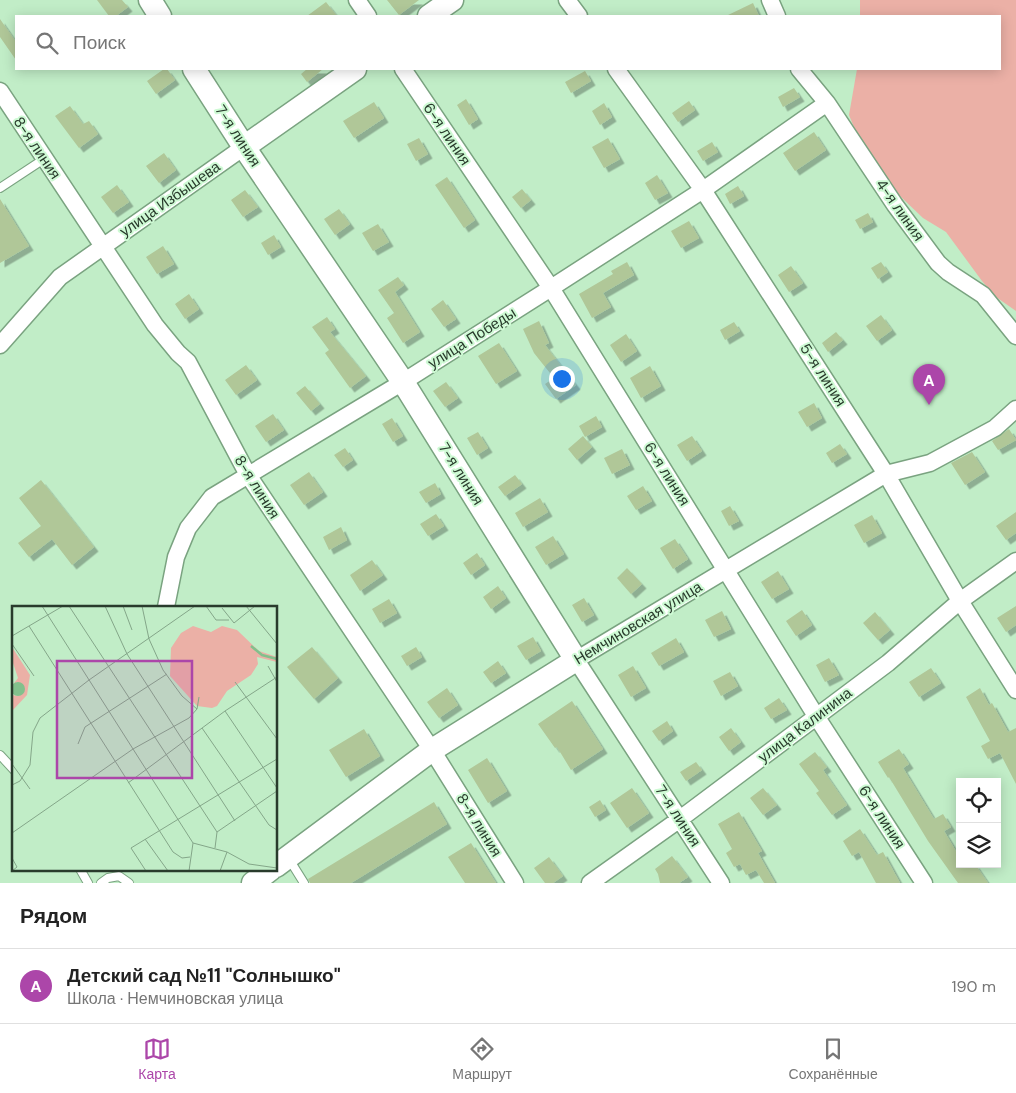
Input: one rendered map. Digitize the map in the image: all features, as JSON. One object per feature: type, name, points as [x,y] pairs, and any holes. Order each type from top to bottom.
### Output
[{"type":"main road","points":[[150,0],[159,15]]},
{"type":"main road","points":[[430,15],[452,0]]},
{"type":"main road","name":"7-я линия","points":[[195,70],[244,147],[403,382],[576,660]]},
{"type":"main road","name":"улица Избышева","points":[[244,147],[354,70]]},
{"type":"main road","name":"Немчиновская улица","points":[[278,864],[432,750],[576,660]]},
{"type":"main road","name":"Немчиновская улица","points":[[253,883],[270,870]]},
{"type":"street","points":[[358,0],[367,15]]},
{"type":"street","points":[[567,0],[578,15]]},
{"type":"street","points":[[770,0],[777,15]]},
{"type":"street","name":"6-я линия","points":[[404,70],[551,288],[816,716],[924,883]]},
{"type":"street","name":"5-я линия","points":[[617,70],[703,190],[886,474],[960,601],[1016,690]]},
{"type":"street","name":"4-я линия","points":[[800,70],[827,103],[895,205],[938,263],[948,272],[983,295],[1016,336]]},
{"type":"street","name":"8-я линия","points":[[0,91],[155,325],[188,362],[248,475],[432,750],[515,883]]},
{"type":"street","name":"улица Победы","points":[[166,606],[176,557],[188,528],[212,497],[403,382],[551,288],[703,190],[827,103]]},
{"type":"street","name":"улица Избышева","points":[[0,345],[60,277],[244,147]]},
{"type":"street","name":"Немчиновская улица","points":[[576,660],[886,474],[930,463],[995,428],[1016,409]]},
{"type":"street","name":"улица Калинина","points":[[590,883],[680,819],[888,663],[960,601],[1016,561]]},
{"type":"street","name":"7-я линия","points":[[576,660],[721,883]]},
{"type":"lane","points":[[0,188],[44,159]]},
{"type":"lane","points":[[0,755],[12,768]]},
{"type":"lane","points":[[278,864],[304,883]]},
{"type":"lane","points":[[81,870],[88,883]]},
{"type":"lane","points":[[101,883],[108,878],[119,876],[129,883]]},
{"type":"shaded area","points":[[860,0],[1016,0],[1016,311],[996,297],[946,232],[923,218],[883,176],[860,142],[849,115],[857,70],[1001,70],[1001,15],[860,15]]},
{"type":"building","points":[[97,0],[122,0],[128,7],[117,15],[108,15]]},
{"type":"building","points":[[387,0],[419,0],[399,15]]},
{"type":"building","points":[[326,2],[336,15],[308,15]]},
{"type":"building","points":[[753,3],[759,15],[728,15]]},
{"type":"building","points":[[0,19],[15,41],[15,59],[0,37]]},
{"type":"building","points":[[163,70],[168,70],[175,80],[156,94],[147,81]]},
{"type":"building","points":[[306,70],[322,70],[307,82],[301,74]]},
{"type":"building","points":[[585,71],[591,81],[571,93],[565,82]]},
{"type":"building","points":[[794,88],[800,97],[783,107],[778,97]]},
{"type":"building","points":[[466,99],[478,119],[469,125],[457,105]]},
{"type":"building","points":[[689,101],[695,110],[678,122],[672,113]]},
{"type":"building","points":[[374,102],[384,118],[354,138],[343,121]]},
{"type":"building","points":[[604,103],[612,117],[600,125],[592,111]]},
{"type":"building","points":[[70,106],[83,124],[89,121],[98,134],[79,148],[55,116]]},
{"type":"building","points":[[814,132],[826,150],[795,171],[783,153]]},
{"type":"building","points":[[419,138],[428,154],[416,161],[407,144]]},
{"type":"building","points":[[608,138],[620,159],[604,168],[592,147]]},
{"type":"building","points":[[712,142],[718,152],[703,161],[697,151]]},
{"type":"building","points":[[164,153],[176,170],[159,183],[146,166]]},
{"type":"building","points":[[657,175],[668,193],[655,200],[645,183]]},
{"type":"building","points":[[447,177],[475,220],[464,228],[435,185]]},
{"type":"building","points":[[117,185],[129,202],[113,213],[101,197]]},
{"type":"building","points":[[738,186],[744,196],[730,204],[725,194]]},
{"type":"building","points":[[522,189],[531,200],[521,208],[512,197]]},
{"type":"building","points":[[245,190],[258,207],[243,217],[231,200]]},
{"type":"building","points":[[0,199],[29,246],[0,263]]},
{"type":"building","points":[[339,209],[350,224],[335,235],[324,219]]},
{"type":"building","points":[[868,213],[873,222],[860,229],[855,220]]},
{"type":"building","points":[[689,221],[699,238],[681,248],[671,231]]},
{"type":"building","points":[[378,224],[389,242],[373,251],[362,233]]},
{"type":"building","points":[[274,235],[281,247],[268,255],[261,243]]},
{"type":"building","points":[[163,246],[174,264],[157,274],[146,257]]},
{"type":"building","points":[[627,262],[634,275],[603,293],[611,307],[592,318],[579,294],[613,274],[611,271]]},
{"type":"building","points":[[881,262],[888,272],[878,279],[871,268]]},
{"type":"building","points":[[791,266],[803,283],[789,292],[778,275]]},
{"type":"building","points":[[398,277],[404,285],[395,292],[420,332],[403,343],[387,318],[394,313],[378,290]]},
{"type":"building","points":[[189,294],[199,309],[185,319],[175,304]]},
{"type":"building","points":[[443,300],[456,319],[444,327],[431,309]]},
{"type":"building","points":[[881,315],[892,330],[877,341],[866,326]]},
{"type":"building","points":[[327,317],[335,329],[330,332],[366,376],[350,388],[325,353],[329,350],[312,327]]},
{"type":"building","points":[[539,321],[549,343],[545,345],[576,385],[556,399],[545,384],[554,378],[534,353],[523,329]]},
{"type":"building","points":[[734,322],[740,331],[725,340],[720,330]]},
{"type":"building","points":[[836,332],[843,340],[828,352],[822,343]]},
{"type":"building","points":[[626,334],[637,351],[621,362],[610,345]]},
{"type":"building","points":[[499,343],[517,371],[496,384],[478,356]]},
{"type":"building","points":[[246,365],[257,380],[236,395],[225,380]]},
{"type":"building","points":[[650,366],[661,386],[641,398],[630,378]]},
{"type":"building","points":[[446,382],[458,398],[445,407],[433,391]]},
{"type":"building","points":[[305,386],[320,404],[311,411],[296,393]]},
{"type":"building","points":[[814,403],[822,418],[807,427],[798,412]]},
{"type":"building","points":[[273,414],[284,430],[266,442],[255,426]]},
{"type":"building","points":[[596,416],[602,427],[585,437],[579,426]]},
{"type":"building","points":[[392,418],[403,436],[393,442],[382,424]]},
{"type":"building","points":[[1009,429],[1016,440],[998,450],[992,441]]},
{"type":"building","points":[[478,432],[488,448],[477,455],[467,438]]},
{"type":"building","points":[[583,436],[592,447],[577,460],[568,449]]},
{"type":"building","points":[[692,436],[702,451],[687,461],[677,445]]},
{"type":"building","points":[[840,444],[847,454],[832,463],[826,453]]},
{"type":"building","points":[[345,448],[353,460],[343,467],[334,455]]},
{"type":"building","points":[[622,449],[630,465],[612,474],[604,458]]},
{"type":"building","points":[[972,452],[985,472],[965,485],[951,463]]},
{"type":"building","points":[[309,472],[323,492],[304,505],[290,485]]},
{"type":"building","points":[[515,475],[522,484],[505,496],[498,487]]},
{"type":"building","points":[[41,480],[94,547],[72,565],[52,539],[29,557],[18,543],[41,526],[19,498]]},
{"type":"building","points":[[435,483],[441,494],[426,503],[419,492]]},
{"type":"building","points":[[643,486],[652,501],[636,510],[627,496]]},
{"type":"building","points":[[540,498],[548,512],[523,527],[515,513]]},
{"type":"building","points":[[730,506],[739,521],[729,526],[721,511]]},
{"type":"building","points":[[1016,512],[1016,533],[1006,540],[996,526]]},
{"type":"building","points":[[436,514],[444,526],[428,536],[420,524]]},
{"type":"building","points":[[872,515],[882,533],[864,543],[854,525]]},
{"type":"building","points":[[341,527],[347,540],[329,550],[323,537]]},
{"type":"building","points":[[553,536],[564,554],[546,565],[535,547]]},
{"type":"building","points":[[675,539],[688,559],[673,569],[660,548]]},
{"type":"building","points":[[477,553],[485,565],[471,575],[463,563]]},
{"type":"building","points":[[372,560],[383,575],[360,591],[350,575]]},
{"type":"building","points":[[627,568],[642,584],[631,594],[617,578]]},
{"type":"building","points":[[778,571],[789,589],[772,599],[761,582]]},
{"type":"building","points":[[498,586],[506,598],[491,609],[483,597]]},
{"type":"building","points":[[584,598],[594,615],[582,622],[572,605]]},
{"type":"building","points":[[389,599],[397,613],[380,623],[372,609]]},
{"type":"building","points":[[1016,606],[1016,625],[1006,632],[997,618]]},
{"type":"building","points":[[802,610],[812,625],[796,636],[786,621]]},
{"type":"building","points":[[722,611],[731,629],[714,637],[705,620]]},
{"type":"building","points":[[875,612],[890,630],[878,640],[863,623]]},
{"type":"building","points":[[533,637],[541,651],[526,660],[517,646]]},
{"type":"building","points":[[676,638],[684,652],[659,666],[651,653]]},
{"type":"building","points":[[312,647],[338,678],[314,699],[287,667]]},
{"type":"building","points":[[416,647],[422,657],[407,666],[401,656]]},
{"type":"building","points":[[829,658],[839,675],[825,682],[816,665]]},
{"type":"building","points":[[498,661],[506,673],[491,683],[483,672]]},
{"type":"building","points":[[633,666],[646,688],[631,697],[618,675]]},
{"type":"building","points":[[931,668],[941,683],[919,697],[909,682]]},
{"type":"building","points":[[730,672],[738,686],[721,696],[713,681]]},
{"type":"building","points":[[447,688],[458,705],[439,718],[427,702]]},
{"type":"building","points":[[980,688],[989,705],[992,703],[1008,732],[1016,728],[1016,784],[1000,753],[988,759],[981,746],[990,741],[966,697]]},
{"type":"building","points":[[779,698],[787,710],[771,719],[764,708]]},
{"type":"building","points":[[572,701],[603,749],[571,770],[557,747],[555,748],[538,724]]},
{"type":"building","points":[[667,721],[673,731],[659,741],[652,731]]},
{"type":"building","points":[[731,728],[741,742],[729,751],[719,737]]},
{"type":"building","points":[[364,729],[380,756],[346,777],[329,750]]},
{"type":"building","points":[[899,749],[909,764],[903,768],[934,819],[943,814],[951,827],[944,831],[956,851],[956,868],[978,868],[988,883],[958,883],[928,841],[878,762]]},
{"type":"building","points":[[815,752],[827,767],[823,770],[847,805],[832,815],[816,793],[819,791],[799,764]]},
{"type":"building","points":[[487,758],[507,791],[488,803],[468,770]]},
{"type":"building","points":[[696,762],[702,770],[686,781],[680,772]]},
{"type":"building","points":[[632,788],[649,813],[627,828],[610,803]]},
{"type":"building","points":[[763,788],[777,805],[763,815],[750,798]]},
{"type":"building","points":[[600,800],[606,810],[595,817],[589,807]]},
{"type":"building","points":[[434,802],[447,824],[351,883],[310,883],[308,879]]},
{"type":"building","points":[[739,812],[762,851],[758,853],[775,883],[764,883],[756,870],[746,875],[740,864],[734,867],[726,853],[732,849],[718,824]]},
{"type":"building","points":[[860,829],[877,855],[883,852],[900,883],[876,883],[859,852],[852,856],[843,841]]},
{"type":"building","points":[[471,843],[496,883],[465,883],[448,857]]},
{"type":"building","points":[[672,856],[688,877],[679,883],[660,883],[655,869]]},
{"type":"building","points":[[549,857],[563,876],[553,883],[545,883],[534,868]]},
{"type":"place","name":"Детский сад №11 \"Солнышко\"","points":[[929,405]]}]
